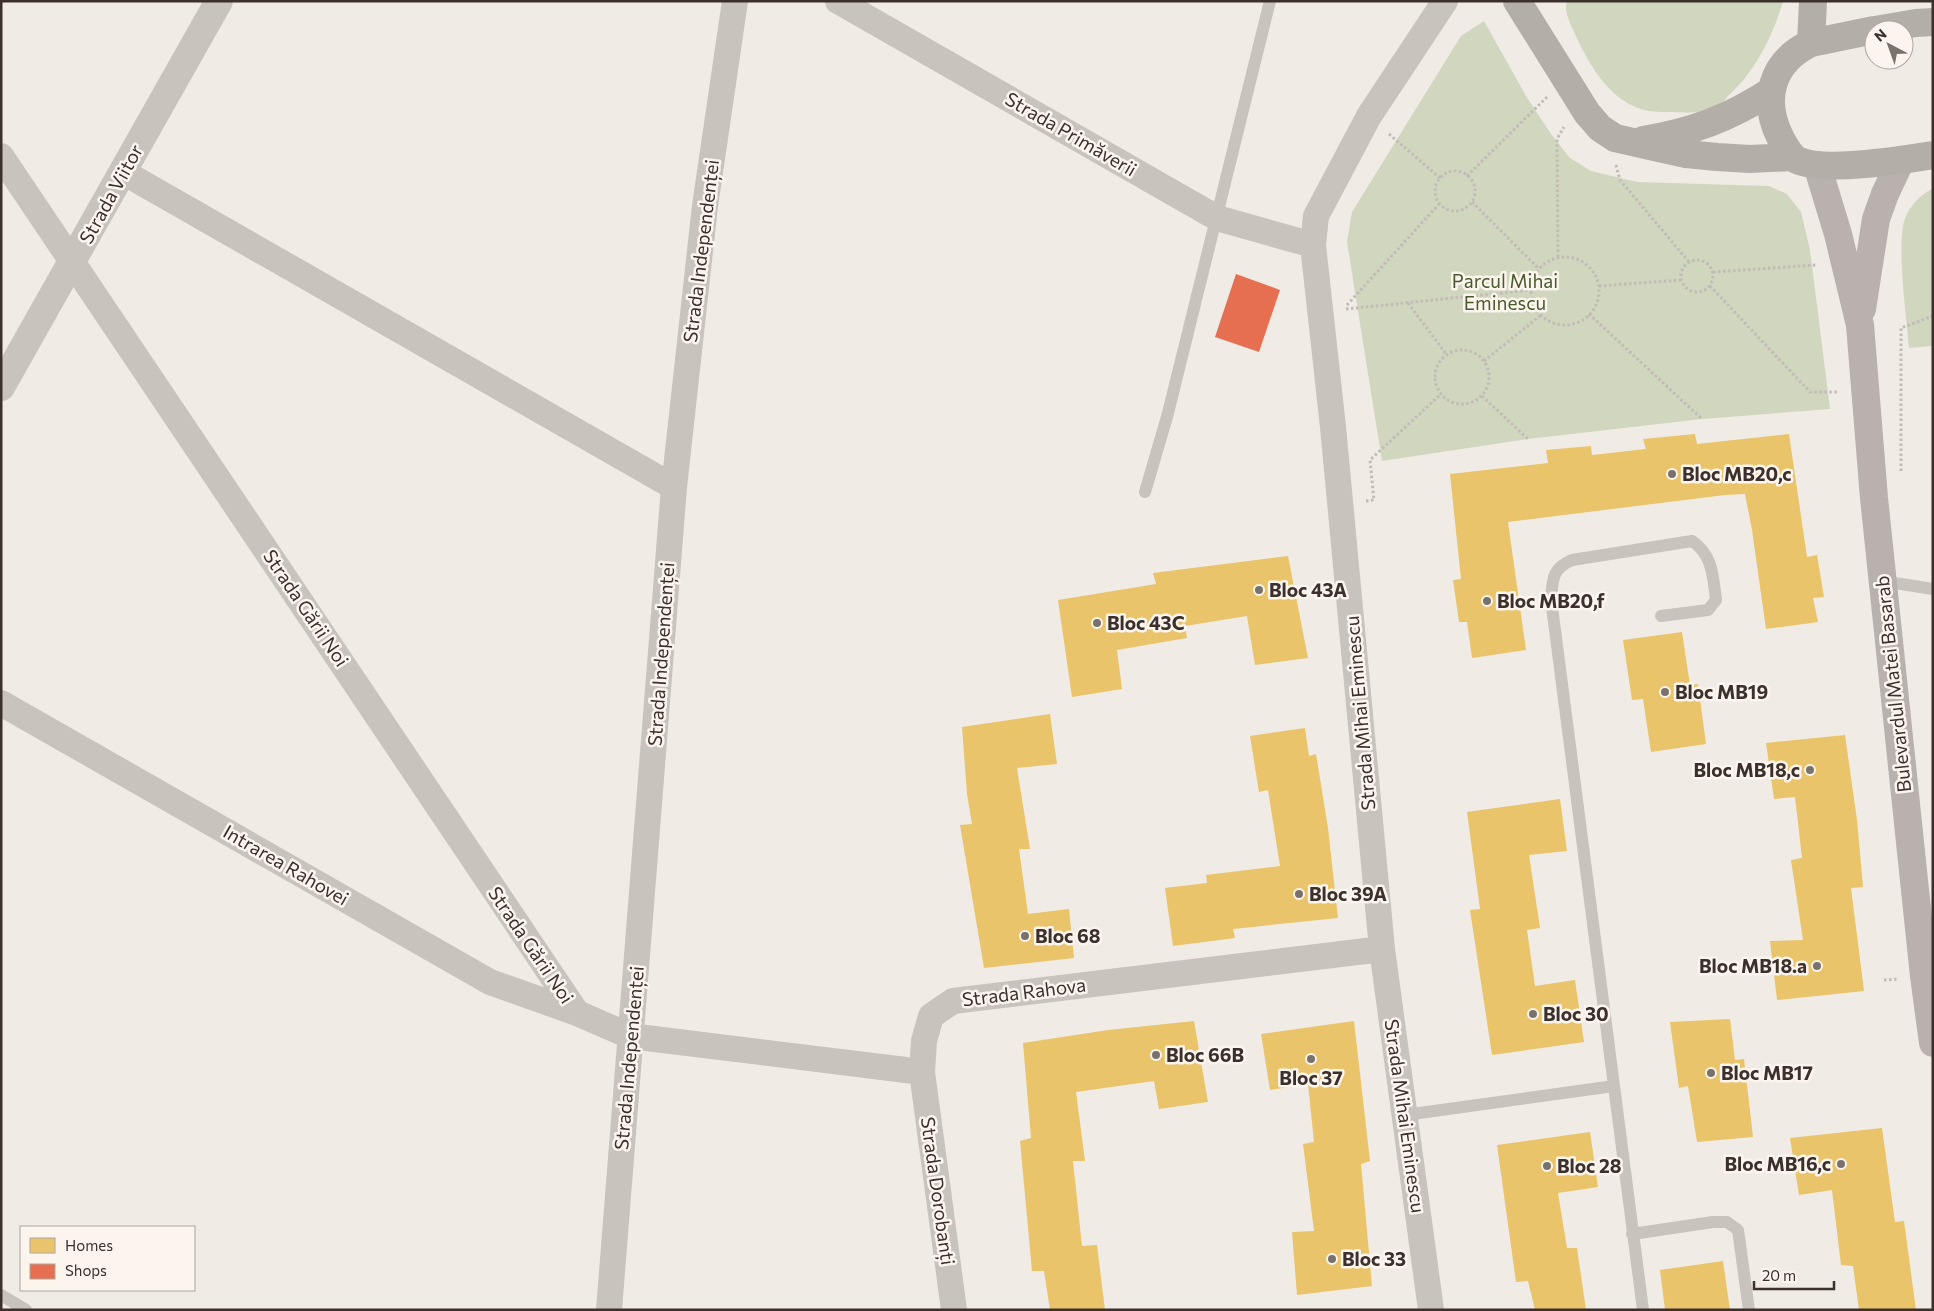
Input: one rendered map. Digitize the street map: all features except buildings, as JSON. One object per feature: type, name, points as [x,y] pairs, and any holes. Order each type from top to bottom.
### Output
[{"type":"highway","points":[[1517,1],[1565,79],[1594,121],[1620,138],[1686,154],[1750,159],[1867,164],[1933,155]]},
{"type":"highway","points":[[1811,43],[1813,1]]},
{"type":"highway","points":[[1914,23],[1933,22]]},
{"type":"highway","points":[[1805,161],[1777,131],[1771,105],[1774,80],[1782,65],[1811,43],[1864,32]]},
{"type":"highway","points":[[1620,138],[1671,135],[1700,127],[1728,116],[1772,91]]},
{"type":"main road","name":"Bulevardul Matei Basarab","points":[[1860,326],[1869,254],[1876,219],[1901,160]]},
{"type":"main road","name":"Bulevardul Matei Basarab","points":[[1805,161],[1846,263],[1860,326],[1882,581],[1924,976],[1933,1043]]},
{"type":"street","name":"Strada Viitor","points":[[1,387],[220,1]]},
{"type":"street","name":"Strada Independenței","points":[[609,1310],[674,487],[705,206],[735,1]]},
{"type":"street","name":"Strada Primăverii","points":[[838,1],[1217,218],[1313,245]]},
{"type":"street","name":"Strada Mihai Eminescu","points":[[1431,1310],[1382,949],[1333,427],[1313,245],[1316,216],[1369,116],[1445,1]]},
{"type":"street","name":"Strada Gării Noi","points":[[1,156],[577,1013],[630,1036]]},
{"type":"street","points":[[124,172],[674,487]]},
{"type":"street","name":"Intrarea Rahovei","points":[[1,703],[490,982],[577,1013]]},
{"type":"street","name":"Strada Rahova","points":[[922,1072],[924,1041],[931,1016],[953,1001],[994,994],[1382,949]]},
{"type":"street","points":[[630,1036],[922,1072]]},
{"type":"street","name":"Strada Dorobanți","points":[[922,1072],[954,1310]]},
{"type":"lane","points":[[1145,492],[1167,417],[1270,1]]},
{"type":"lane","points":[[1643,1310],[1552,608],[1553,577],[1561,565],[1572,560],[1692,541],[1701,547],[1708,557],[1716,600],[1708,610],[1661,616]]},
{"type":"lane","points":[[1882,581],[1933,589]]},
{"type":"lane","points":[[1405,1115],[1614,1086]]},
{"type":"lane","points":[[1632,1234],[1713,1222],[1726,1222],[1738,1230],[1749,1310]]},
{"type":"lane","points":[[1,1295],[26,1310]]},
{"type":"path","points":[[1467,176],[1565,79]]},
{"type":"path","points":[[1558,257],[1556,139],[1580,101]]},
{"type":"path","points":[[1369,116],[1440,178]]},
{"type":"path","points":[[1620,138],[1620,180],[1689,262]]},
{"type":"path","points":[[1455,171],[1467,176],[1475,186],[1472,202],[1466,208],[1457,212],[1447,210],[1439,204],[1435,195],[1436,186],[1440,178],[1447,173],[1455,171]]},
{"type":"path","points":[[1472,202],[1538,269]]},
{"type":"path","points":[[1439,204],[1343,309],[1531,290]]},
{"type":"path","points":[[1558,257],[1569,257],[1584,263],[1596,275],[1599,286],[1598,299],[1589,314],[1571,324],[1558,324],[1541,315],[1533,302],[1531,290],[1533,279],[1538,269],[1558,257]]},
{"type":"path","points":[[1696,259],[1704,260],[1710,265],[1713,272],[1710,286],[1704,291],[1690,291],[1681,280],[1683,267],[1696,259]]},
{"type":"path","points":[[1713,272],[1846,263]]},
{"type":"path","points":[[1599,286],[1681,280]]},
{"type":"path","points":[[1710,286],[1810,392],[1865,392]]},
{"type":"path","points":[[1408,303],[1447,355]]},
{"type":"path","points":[[1589,314],[1702,419]]},
{"type":"path","points":[[1484,361],[1541,315]]},
{"type":"path","points":[[1901,474],[1901,328],[1933,316]]},
{"type":"path","points":[[1456,350],[1467,350],[1477,354],[1484,361],[1488,370],[1489,380],[1482,396],[1471,402],[1460,404],[1450,401],[1441,394],[1436,384],[1435,373],[1439,363],[1447,355],[1456,350]]},
{"type":"path","points":[[1340,503],[1374,500],[1370,460],[1441,394]]},
{"type":"path","points":[[1482,396],[1528,439]]},
{"type":"green space","points":[[1567,1],[1783,1],[1762,53],[1738,86],[1717,107],[1701,111],[1683,112],[1652,111],[1636,107],[1624,101],[1613,92],[1603,82],[1587,58],[1568,18]]},
{"type":"green space","name":"Parcul Mihai Eminescu","points":[[1484,21],[1526,96],[1551,134],[1570,158],[1591,171],[1637,182],[1769,186],[1787,194],[1801,212],[1810,250],[1830,409],[1702,419],[1528,439],[1382,461],[1347,242],[1352,212],[1461,36]]},
{"type":"green space","points":[[1933,188],[1933,346],[1909,348],[1902,260],[1903,227],[1908,211],[1914,203]]},
{"type":"place","name":"Bloc MB20,c","points":[[1672,474]]},
{"type":"place","name":"Bloc 43A","points":[[1259,590]]},
{"type":"place","name":"Bloc MB20,f","points":[[1487,601]]},
{"type":"place","name":"Bloc 43C","points":[[1097,623]]},
{"type":"place","name":"Bloc MB19","points":[[1665,692]]},
{"type":"place","name":"Bloc MB18,c","points":[[1810,770]]},
{"type":"place","name":"Bloc 39A","points":[[1299,894]]},
{"type":"place","name":"Bloc 68","points":[[1025,936]]},
{"type":"place","name":"Bloc MB18.a","points":[[1817,966]]},
{"type":"place","name":"Bloc 30","points":[[1533,1014]]},
{"type":"place","name":"Bloc 66B","points":[[1156,1055]]},
{"type":"place","name":"Bloc 37","points":[[1311,1059]]},
{"type":"place","name":"Bloc MB17","points":[[1711,1073]]},
{"type":"place","name":"Bloc MB16,c","points":[[1841,1164]]},
{"type":"place","name":"Bloc 28","points":[[1547,1166]]},
{"type":"place","name":"Bloc 33","points":[[1332,1259]]}]
